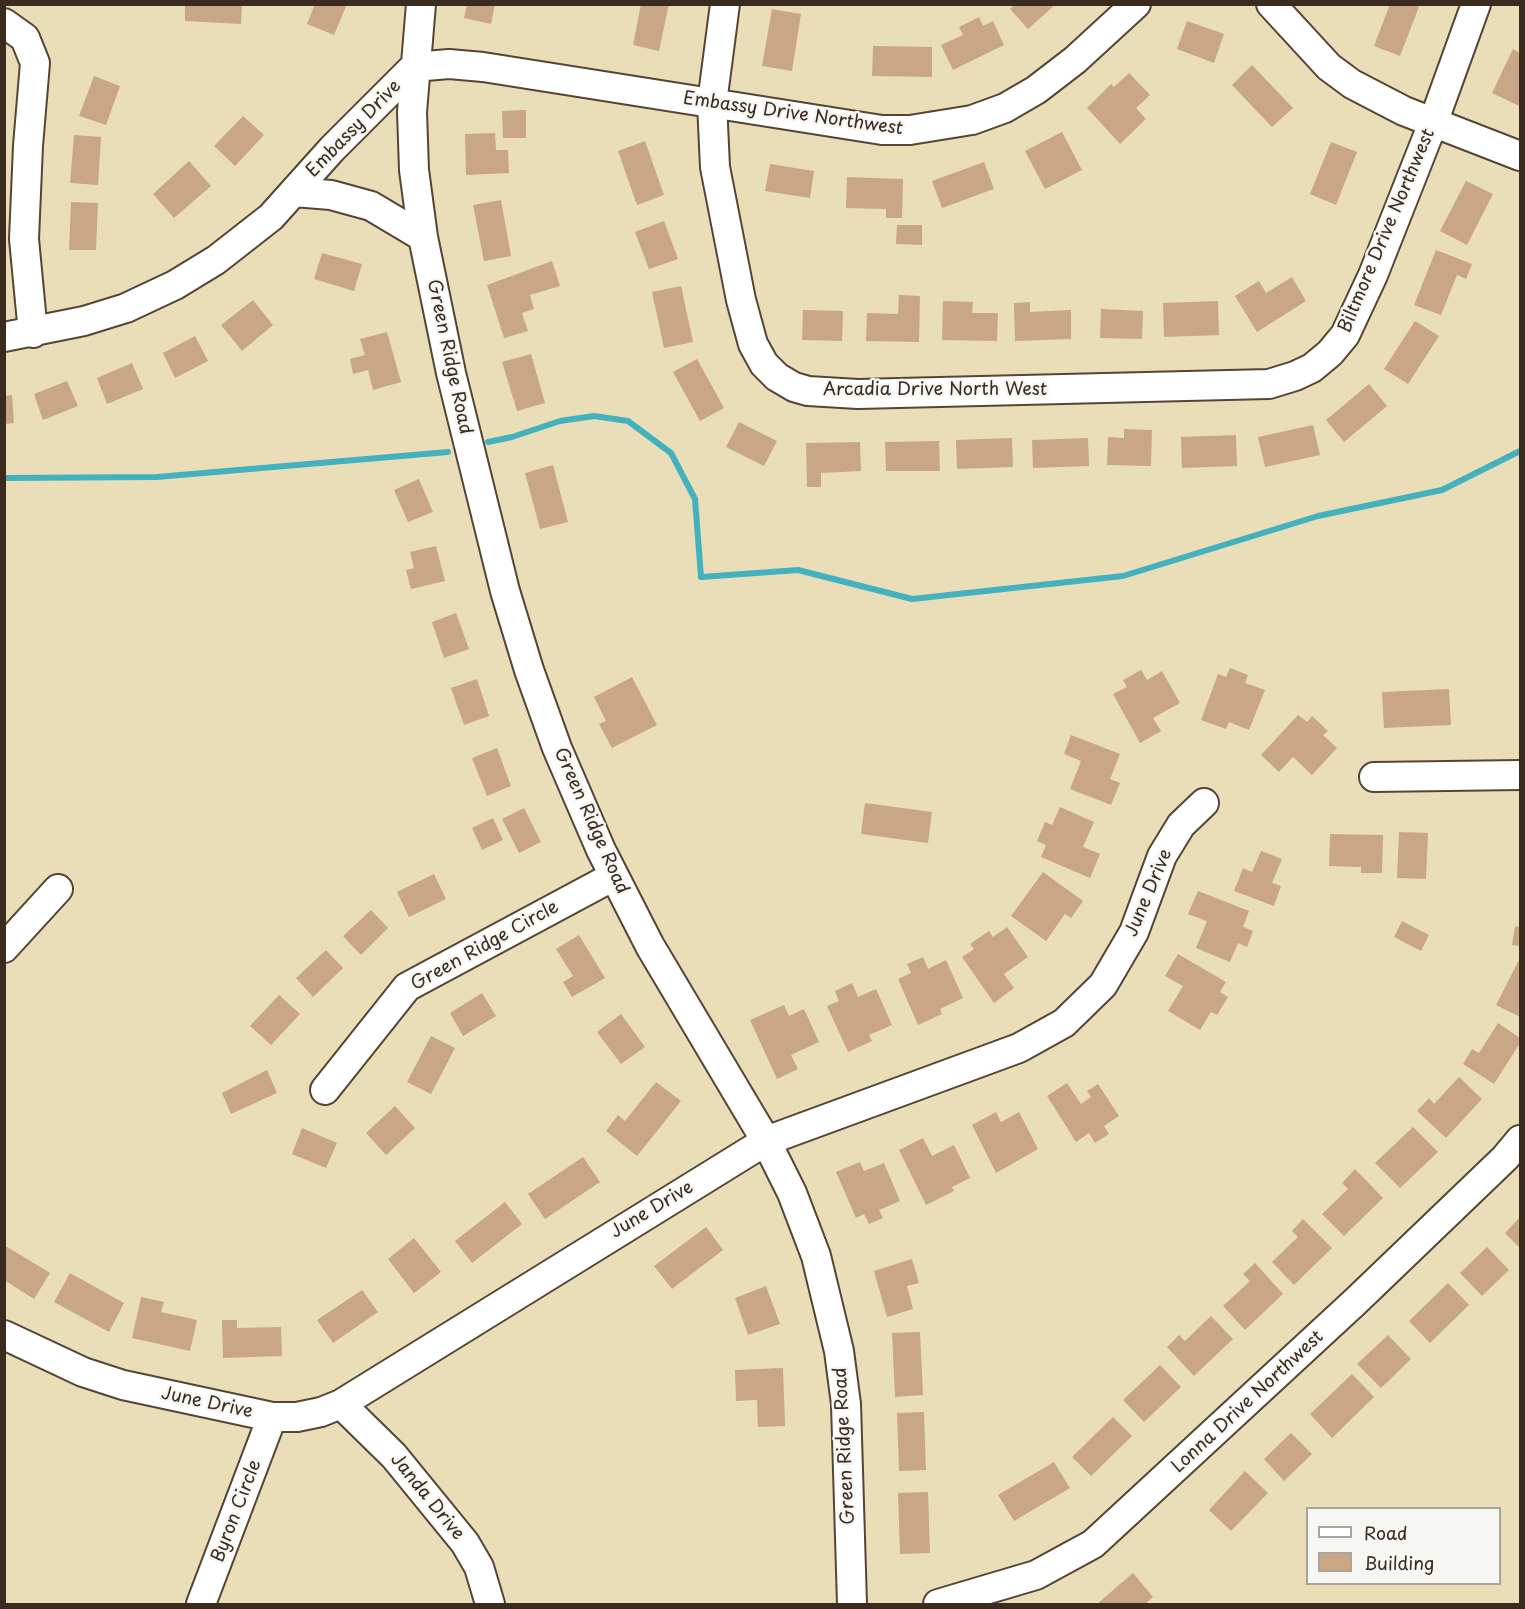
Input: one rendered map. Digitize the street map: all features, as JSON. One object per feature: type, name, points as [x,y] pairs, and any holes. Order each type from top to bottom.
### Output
[{"type":"street","name":"Green Ridge Road","points":[[421,4],[412,112],[414,170],[423,237],[451,373],[505,591],[529,670],[557,748],[614,876],[650,946],[766,1141],[792,1193],[816,1256],[839,1351],[846,1404],[852,1605]]},
{"type":"street","name":"Arcadia Drive North West","points":[[725,4],[712,103],[715,167],[741,300],[753,344],[764,364],[777,377],[794,387],[808,391],[858,393],[1230,386]]},
{"type":"street","name":"Embassy Drive Northwest","points":[[414,67],[449,64],[483,67],[882,130],[938,128],[972,120],[1005,108],[1036,90],[1075,60],[1136,4]]},
{"type":"street","points":[[1271,4],[1329,67],[1352,84],[1377,99],[1433,123],[1521,156]]},
{"type":"street","name":"Biltmore Drive Northwest","points":[[1230,386],[1269,384],[1295,376],[1330,353],[1346,335],[1373,275],[1433,123],[1476,4]]},
{"type":"street","points":[[4,23],[25,38],[35,63],[28,146],[24,239],[33,333]]},
{"type":"street","name":"Embassy Drive","points":[[4,337],[33,333],[126,308],[175,285],[216,260],[256,230],[332,149],[414,67]]},
{"type":"street","name":"Embassy Drive","points":[[294,192],[332,195],[371,206],[423,237]]},
{"type":"street","points":[[1374,777],[1521,775]]},
{"type":"street","name":"June Drive","points":[[4,1335],[82,1372],[123,1385],[272,1417],[297,1417],[321,1412],[341,1404],[766,1141],[1019,1048],[1064,1023],[1103,985],[1134,932],[1162,856],[1181,825],[1204,803]]},
{"type":"street","name":"Green Ridge Circle","points":[[325,1090],[407,987],[614,876]]},
{"type":"street","points":[[4,948],[58,889]]},
{"type":"street","name":"Lonna Drive Northwest","points":[[938,1605],[1036,1575],[1094,1544],[1356,1301],[1521,1140]]},
{"type":"street","name":"Janda Drive","points":[[341,1404],[394,1456],[465,1543],[479,1567],[490,1605]]},
{"type":"street","name":"Byron Circle","points":[[201,1605],[272,1417]]},
{"type":"building","points":[[185,4],[242,4],[241,24],[185,21]]},
{"type":"building","points":[[315,4],[347,4],[334,35],[307,24]]},
{"type":"building","points":[[467,4],[495,4],[491,24],[464,18]]},
{"type":"building","points":[[641,4],[669,4],[659,51],[633,45]]},
{"type":"building","points":[[1015,4],[1056,4],[1028,29],[1010,9]]},
{"type":"building","points":[[1390,4],[1420,4],[1400,56],[1374,46]]},
{"type":"building","points":[[772,9],[801,14],[792,71],[762,66]]},
{"type":"building","points":[[979,17],[983,26],[993,21],[1004,45],[953,70],[941,45],[963,35],[959,27]]},
{"type":"building","points":[[1187,21],[1224,34],[1214,63],[1177,49]]},
{"type":"building","points":[[873,46],[932,47],[932,77],[872,76]]},
{"type":"building","points":[[1513,49],[1520,53],[1519,106],[1492,93]]},
{"type":"building","points":[[1252,65],[1293,108],[1272,127],[1232,85]]},
{"type":"building","points":[[1129,73],[1150,95],[1136,108],[1146,119],[1120,144],[1087,108],[1111,84],[1114,87]]},
{"type":"building","points":[[94,76],[120,86],[106,125],[79,116]]},
{"type":"building","points":[[526,110],[526,138],[503,138],[502,111]]},
{"type":"building","points":[[243,116],[264,135],[235,166],[214,146]]},
{"type":"building","points":[[1062,132],[1082,170],[1045,189],[1025,151]]},
{"type":"building","points":[[495,133],[496,150],[508,150],[509,173],[466,175],[465,134]]},
{"type":"building","points":[[74,135],[101,137],[98,185],[70,183]]},
{"type":"building","points":[[645,141],[664,195],[637,205],[618,151]]},
{"type":"building","points":[[1331,142],[1357,152],[1336,205],[1310,194]]},
{"type":"building","points":[[189,161],[211,186],[174,218],[153,194]]},
{"type":"building","points":[[984,162],[994,189],[942,208],[932,181]]},
{"type":"building","points":[[770,164],[814,171],[810,198],[765,191]]},
{"type":"building","points":[[847,177],[903,179],[902,218],[886,218],[886,209],[846,208]]},
{"type":"building","points":[[1466,181],[1493,194],[1467,245],[1440,231]]},
{"type":"building","points":[[501,200],[511,256],[484,261],[473,205]]},
{"type":"building","points":[[71,202],[98,203],[96,250],[69,250]]},
{"type":"building","points":[[664,221],[678,259],[649,269],[635,232]]},
{"type":"building","points":[[897,225],[922,225],[922,245],[896,244]]},
{"type":"building","points":[[1436,250],[1472,264],[1466,279],[1457,275],[1441,315],[1414,305]]},
{"type":"building","points":[[322,253],[362,264],[354,291],[314,279]]},
{"type":"building","points":[[552,261],[560,286],[530,295],[534,309],[522,313],[528,331],[504,338],[487,285]]},
{"type":"building","points":[[1292,277],[1306,301],[1257,332],[1235,296],[1259,281],[1266,293]]},
{"type":"building","points":[[681,286],[693,342],[664,348],[652,292]]},
{"type":"building","points":[[899,295],[920,296],[919,342],[866,341],[867,313],[898,314]]},
{"type":"building","points":[[253,300],[273,325],[242,351],[221,325]]},
{"type":"building","points":[[943,301],[973,302],[972,313],[998,313],[997,341],[942,340]]},
{"type":"building","points":[[1218,301],[1219,335],[1164,337],[1163,303]]},
{"type":"building","points":[[1030,302],[1030,312],[1071,310],[1071,339],[1015,341],[1014,303]]},
{"type":"building","points":[[1101,309],[1143,311],[1142,339],[1100,338]]},
{"type":"building","points":[[803,310],[843,311],[842,341],[802,340]]},
{"type":"building","points":[[1415,321],[1439,336],[1408,384],[1384,369]]},
{"type":"building","points":[[387,332],[401,382],[373,390],[368,370],[353,374],[350,359],[365,355],[360,339]]},
{"type":"building","points":[[195,336],[208,361],[175,378],[163,353]]},
{"type":"building","points":[[531,354],[545,403],[517,411],[502,362]]},
{"type":"building","points":[[697,359],[724,408],[700,421],[673,372]]},
{"type":"building","points":[[132,363],[143,389],[107,404],[97,378]]},
{"type":"building","points":[[67,381],[78,406],[43,420],[34,394]]},
{"type":"building","points":[[1369,384],[1387,406],[1344,442],[1326,420]]},
{"type":"building","points":[[12,395],[14,423],[4,424],[4,396]]},
{"type":"building","points":[[739,422],[777,441],[764,466],[726,447]]},
{"type":"building","points":[[1313,425],[1320,455],[1265,467],[1258,437]]},
{"type":"building","points":[[1124,429],[1152,430],[1151,466],[1107,465],[1108,437],[1124,438]]},
{"type":"building","points":[[1236,435],[1237,466],[1182,468],[1181,437]]},
{"type":"building","points":[[1012,438],[1013,467],[957,469],[956,440]]},
{"type":"building","points":[[1088,438],[1089,466],[1033,468],[1032,440]]},
{"type":"building","points":[[939,441],[940,471],[886,471],[885,442]]},
{"type":"building","points":[[860,442],[861,471],[821,473],[821,487],[807,487],[806,443]]},
{"type":"building","points":[[553,465],[568,522],[540,529],[525,473]]},
{"type":"building","points":[[419,479],[433,512],[408,522],[394,490]]},
{"type":"building","points":[[436,546],[445,581],[411,589],[406,570],[414,568],[410,552]]},
{"type":"building","points":[[456,613],[469,649],[444,658],[432,622]]},
{"type":"building","points":[[1230,668],[1248,675],[1245,683],[1265,690],[1249,730],[1229,722],[1226,729],[1201,720],[1218,674],[1226,677]]},
{"type":"building","points":[[1141,670],[1147,680],[1162,671],[1180,703],[1153,718],[1161,731],[1140,743],[1113,694],[1127,687],[1123,680]]},
{"type":"building","points":[[632,677],[657,725],[612,748],[599,724],[606,721],[594,697]]},
{"type":"building","points":[[477,679],[489,716],[464,725],[451,688]]},
{"type":"building","points":[[1449,689],[1451,725],[1384,728],[1382,692]]},
{"type":"building","points":[[1298,715],[1307,722],[1312,716],[1328,731],[1323,735],[1337,748],[1312,775],[1293,757],[1279,772],[1261,755]]},
{"type":"building","points":[[1071,735],[1120,754],[1110,779],[1120,783],[1111,805],[1070,789],[1081,761],[1064,754]]},
{"type":"building","points":[[497,748],[511,786],[487,796],[472,758]]},
{"type":"building","points":[[865,803],[932,812],[928,843],[861,834]]},
{"type":"building","points":[[1060,807],[1094,822],[1083,847],[1100,854],[1090,878],[1041,857],[1046,845],[1037,841],[1045,822],[1052,825]]},
{"type":"building","points":[[524,808],[541,842],[519,853],[502,819]]},
{"type":"building","points":[[493,818],[503,840],[482,850],[472,828]]},
{"type":"building","points":[[1399,832],[1428,833],[1426,879],[1397,878]]},
{"type":"building","points":[[1330,834],[1383,835],[1382,873],[1361,873],[1361,867],[1329,866]]},
{"type":"building","points":[[1261,851],[1282,859],[1272,883],[1281,886],[1274,906],[1234,891],[1243,868],[1252,872]]},
{"type":"building","points":[[1043,872],[1083,901],[1071,918],[1065,914],[1046,941],[1011,916]]},
{"type":"building","points":[[434,874],[446,899],[409,917],[397,892]]},
{"type":"building","points":[[1198,891],[1249,911],[1243,927],[1253,931],[1247,947],[1238,943],[1230,962],[1196,948],[1207,921],[1188,914]]},
{"type":"building","points":[[371,910],[388,928],[361,955],[343,936]]},
{"type":"building","points":[[1402,921],[1429,935],[1421,951],[1394,937]]},
{"type":"building","points":[[1515,926],[1520,927],[1520,946],[1512,945]]},
{"type":"building","points":[[1007,927],[1028,957],[1004,974],[1014,988],[994,1003],[962,957],[974,949],[970,944],[989,931],[993,937]]},
{"type":"building","points":[[579,935],[605,978],[572,997],[563,982],[573,976],[556,949]]},
{"type":"building","points":[[326,950],[343,968],[313,997],[296,978]]},
{"type":"building","points":[[1178,954],[1226,982],[1220,992],[1228,997],[1217,1015],[1211,1012],[1200,1030],[1168,1011],[1183,986],[1165,976]]},
{"type":"building","points":[[923,957],[928,969],[946,960],[963,998],[940,1009],[942,1014],[918,1025],[898,979],[911,973],[907,964]]},
{"type":"building","points":[[1520,958],[1520,1017],[1496,1005]]},
{"type":"building","points":[[852,983],[858,997],[876,989],[892,1025],[869,1035],[872,1041],[848,1052],[827,1006],[839,1001],[835,991]]},
{"type":"building","points":[[482,993],[496,1016],[463,1036],[450,1013]]},
{"type":"building","points":[[279,995],[300,1014],[271,1045],[250,1026]]},
{"type":"building","points":[[784,1005],[789,1016],[804,1009],[819,1042],[791,1055],[798,1069],[777,1079],[750,1020]]},
{"type":"building","points":[[621,1014],[645,1047],[621,1064],[597,1032]]},
{"type":"building","points":[[1498,1023],[1520,1038],[1520,1043],[1494,1084],[1463,1064],[1472,1049],[1479,1053]]},
{"type":"building","points":[[431,1036],[455,1048],[431,1094],[407,1082]]},
{"type":"building","points":[[267,1070],[277,1093],[231,1114],[222,1093]]},
{"type":"building","points":[[1459,1077],[1482,1099],[1446,1138],[1417,1111],[1429,1098],[1434,1104]]},
{"type":"building","points":[[656,1082],[681,1101],[637,1156],[606,1131],[618,1115],[625,1121]]},
{"type":"building","points":[[1067,1083],[1081,1104],[1091,1097],[1087,1091],[1098,1084],[1119,1116],[1104,1126],[1109,1134],[1095,1143],[1089,1133],[1076,1142],[1047,1096]]},
{"type":"building","points":[[395,1106],[415,1128],[386,1155],[366,1133]]},
{"type":"building","points":[[996,1112],[1001,1122],[1019,1112],[1038,1149],[996,1173],[972,1125]]},
{"type":"building","points":[[1413,1127],[1438,1152],[1400,1188],[1375,1163]]},
{"type":"building","points":[[302,1128],[337,1143],[326,1168],[292,1154]]},
{"type":"building","points":[[923,1138],[932,1156],[954,1145],[970,1178],[952,1187],[954,1191],[926,1205],[899,1150]]},
{"type":"building","points":[[583,1157],[600,1182],[545,1219],[528,1194]]},
{"type":"building","points":[[860,1162],[864,1171],[884,1163],[900,1201],[879,1210],[883,1218],[869,1224],[864,1214],[856,1218],[836,1172]]},
{"type":"building","points":[[1355,1169],[1383,1198],[1344,1236],[1322,1214],[1348,1189],[1342,1183]]},
{"type":"building","points":[[505,1202],[522,1224],[472,1263],[455,1241]]},
{"type":"building","points":[[1520,1217],[1520,1248],[1505,1233]]},
{"type":"building","points":[[1303,1219],[1332,1248],[1294,1285],[1272,1262],[1298,1237],[1292,1231]]},
{"type":"building","points":[[706,1227],[723,1250],[672,1289],[654,1266]]},
{"type":"building","points":[[414,1238],[441,1272],[414,1293],[388,1259]]},
{"type":"building","points":[[4,1245],[50,1273],[34,1299],[4,1280]]},
{"type":"building","points":[[1487,1247],[1509,1270],[1482,1296],[1460,1273]]},
{"type":"building","points":[[912,1259],[919,1283],[907,1286],[913,1309],[887,1317],[874,1271]]},
{"type":"building","points":[[1255,1263],[1283,1294],[1245,1330],[1223,1306],[1250,1281],[1243,1274]]},
{"type":"building","points":[[70,1273],[124,1303],[109,1332],[54,1302]]},
{"type":"building","points":[[1448,1283],[1469,1305],[1430,1343],[1409,1321]]},
{"type":"building","points":[[766,1286],[780,1324],[748,1335],[735,1298]]},
{"type":"building","points":[[362,1290],[378,1312],[333,1343],[317,1320]]},
{"type":"building","points":[[141,1297],[164,1302],[161,1312],[197,1320],[190,1351],[132,1338]]},
{"type":"building","points":[[1211,1316],[1233,1339],[1194,1376],[1167,1347],[1179,1335],[1185,1341]]},
{"type":"building","points":[[222,1320],[237,1320],[237,1328],[281,1327],[282,1356],[223,1358]]},
{"type":"building","points":[[920,1332],[923,1395],[895,1397],[892,1333]]},
{"type":"building","points":[[1388,1335],[1411,1359],[1381,1388],[1357,1364]]},
{"type":"building","points":[[1160,1365],[1181,1387],[1144,1422],[1123,1400]]},
{"type":"building","points":[[783,1368],[785,1426],[758,1427],[757,1400],[736,1401],[735,1370]]},
{"type":"building","points":[[1352,1374],[1374,1397],[1332,1438],[1310,1414]]},
{"type":"building","points":[[924,1412],[926,1470],[899,1471],[897,1413]]},
{"type":"building","points":[[1113,1417],[1132,1436],[1091,1476],[1072,1457]]},
{"type":"building","points":[[1291,1433],[1312,1454],[1284,1481],[1264,1459]]},
{"type":"building","points":[[1054,1462],[1070,1488],[1014,1521],[998,1495]]},
{"type":"building","points":[[1245,1471],[1268,1493],[1231,1531],[1209,1510]]},
{"type":"building","points":[[928,1492],[930,1553],[900,1554],[898,1493]]},
{"type":"building","points":[[1133,1573],[1153,1597],[1145,1604],[1097,1604]]},
{"type":"waterway","points":[[488,442],[512,437],[560,421],[594,416],[628,421],[671,453],[695,499],[701,577],[798,570],[912,599],[1123,576],[1318,516],[1442,490],[1520,451]]},
{"type":"waterway","points":[[4,478],[157,477],[448,452]]}]
